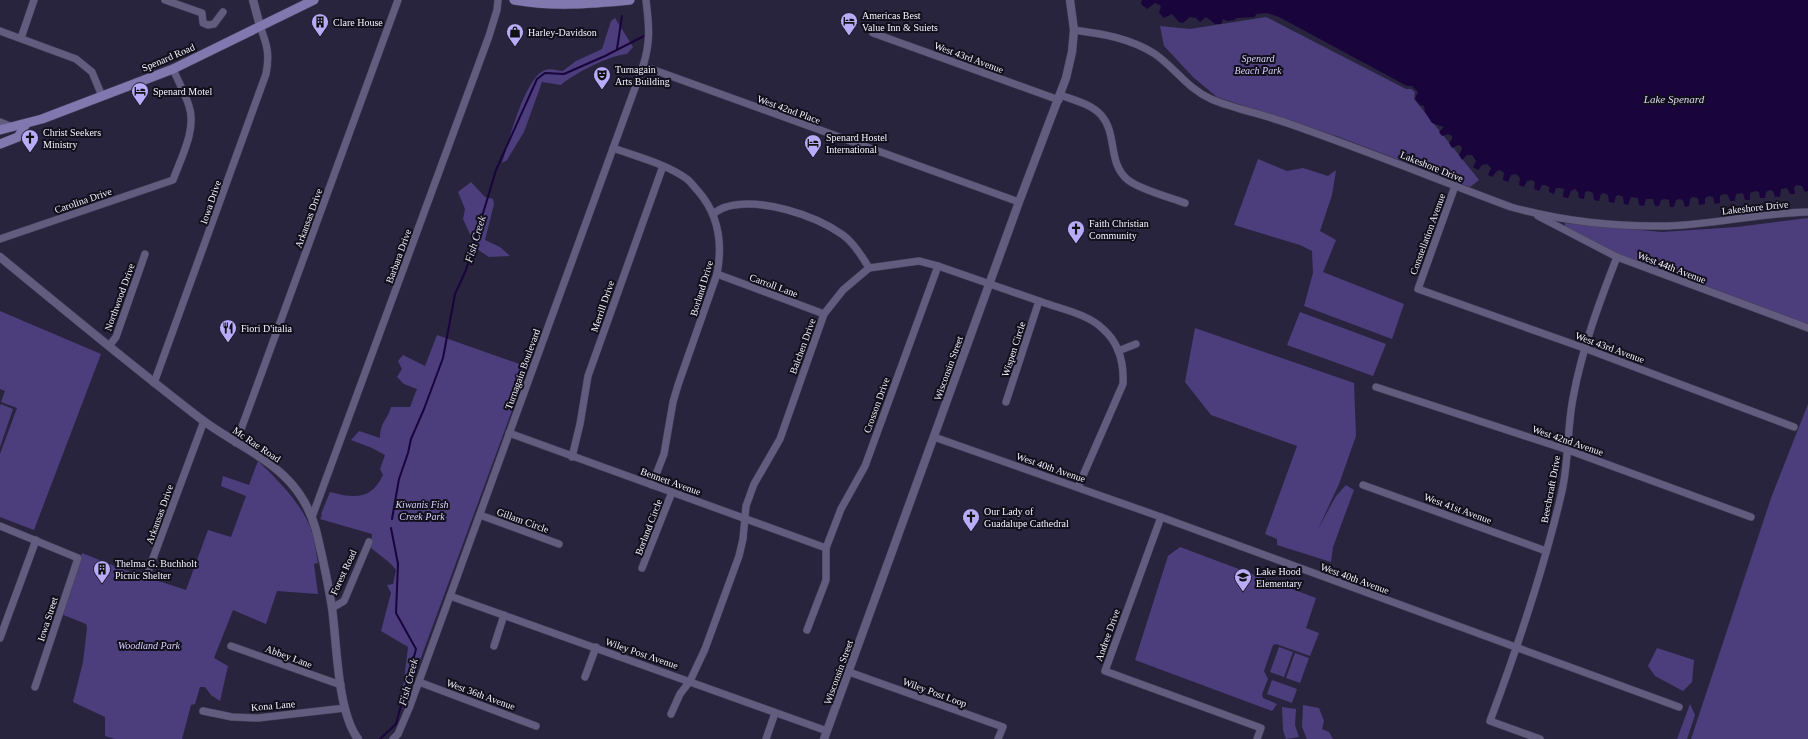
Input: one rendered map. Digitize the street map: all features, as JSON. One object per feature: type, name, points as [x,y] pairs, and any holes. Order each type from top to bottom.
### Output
[{"type":"main road","name":"Spenard Road","points":[[0,130],[10,126],[26,124],[173,69],[314,0]]},
{"type":"main road","points":[[514,0],[537,4],[570,5],[590,2],[630,0]]},
{"type":"main road","name":"Spenard Road","points":[[0,144],[18,137],[26,124]]},
{"type":"street","points":[[21,38],[34,0]]},
{"type":"street","points":[[165,0],[202,13],[203,23],[208,25],[214,24],[223,12]]},
{"type":"street","points":[[254,0],[260,26]]},
{"type":"street","name":"Arkansas Drive","points":[[236,443],[398,0]]},
{"type":"street","name":"Barbara Drive","points":[[312,517],[490,36],[498,0]]},
{"type":"street","name":"Turnagain Boulevard","points":[[393,739],[398,734],[419,682],[649,49],[650,31],[646,0]]},
{"type":"street","name":"Wisconsin Street","points":[[825,735],[1019,202],[1059,97],[1072,52],[1074,30],[1070,0]]},
{"type":"street","name":"Iowa Drive","points":[[154,383],[266,74],[268,48],[260,26]]},
{"type":"street","name":"Lakeshore Drive","points":[[1074,30],[1104,34],[1125,40],[1143,48],[1156,55],[1198,93],[1212,100],[1286,122],[1511,208],[1534,214],[1588,221],[1633,225],[1669,226],[1808,212]]},
{"type":"street","points":[[0,31],[76,59],[85,64],[92,72],[102,96]]},
{"type":"street","name":"West 43rd Avenue","points":[[873,33],[1092,108],[1101,115],[1108,125],[1112,137],[1114,158],[1120,170],[1128,179],[1139,186],[1185,202]]},
{"type":"street","name":"West 42nd Place","points":[[643,66],[1019,202]]},
{"type":"street","name":"Carolina Drive","points":[[0,239],[173,180],[190,129],[191,116],[189,106],[173,69]]},
{"type":"street","points":[[0,122],[10,126]]},
{"type":"street","name":"Borland Drive","points":[[614,148],[663,166],[688,180],[704,198],[713,214],[719,232],[721,256],[717,274],[678,385],[673,402],[664,454],[652,485]]},
{"type":"street","name":"Merrill Drive","points":[[572,457],[580,424],[588,376],[663,166]]},
{"type":"street","name":"Constellation Avenue","points":[[1418,289],[1455,186]]},
{"type":"street","points":[[713,214],[726,207],[746,204],[768,206],[795,212],[822,222],[844,235],[860,252],[869,268],[919,261],[938,266],[1073,313],[1102,328],[1114,341],[1118,351],[1124,370],[1123,384],[1078,488]]},
{"type":"street","name":"West 44th Avenue","points":[[1534,214],[1617,257],[1808,328]]},
{"type":"street","name":"Northwood Drive","points":[[109,346],[116,337],[146,254]]},
{"type":"street","name":"Mc Rae Road","points":[[0,257],[154,383],[204,421],[272,466],[284,476],[303,500],[312,517],[332,608],[345,708],[355,735],[358,739]]},
{"type":"street","name":"Beechcraft Drive","points":[[1540,739],[1490,721],[1517,648],[1546,551],[1562,489],[1568,450],[1568,430],[1572,404],[1584,348],[1595,312],[1617,257]]},
{"type":"street","name":"Crosson Drive","points":[[826,548],[841,509],[865,466],[938,266]]},
{"type":"street","name":"Balchen Drive","points":[[671,714],[680,694],[690,681],[705,649],[739,556],[743,539],[746,506],[754,484],[780,439],[824,314],[843,290],[869,268]]},
{"type":"street","name":"Carroll Lane","points":[[717,274],[824,314]]},
{"type":"street","name":"West 43rd Avenue","points":[[1418,289],[1584,348],[1794,427]]},
{"type":"street","name":"Wispen Circle","points":[[1006,402],[1039,302]]},
{"type":"street","points":[[1118,351],[1136,344]]},
{"type":"street","name":"West 42nd Avenue","points":[[1376,387],[1568,450],[1752,517]]},
{"type":"street","name":"Arkansas Drive","points":[[149,570],[204,421]]},
{"type":"street","name":"Bennett Avenue","points":[[509,433],[826,548]]},
{"type":"street","name":"West 40th Avenue","points":[[934,437],[1161,517],[1679,707]]},
{"type":"street","name":"West 41st Avenue","points":[[1364,485],[1546,551]]},
{"type":"street","name":"Borland Circle","points":[[642,568],[672,492]]},
{"type":"street","name":"Gillam Circle","points":[[480,515],[559,544]]},
{"type":"street","name":"Andree Drive","points":[[1161,517],[1105,671],[1261,728],[1257,739]]},
{"type":"street","points":[[0,526],[36,540],[0,638]]},
{"type":"street","name":"Iowa Street","points":[[35,687],[78,558],[36,540]]},
{"type":"street","name":"Forest Road","points":[[332,608],[344,601],[369,542]]},
{"type":"street","points":[[807,630],[826,580],[826,548]]},
{"type":"street","name":"Wiley Post Avenue","points":[[450,596],[690,681],[774,713],[825,735]]},
{"type":"street","points":[[494,646],[504,615]]},
{"type":"street","name":"Abbey Lane","points":[[231,646],[341,685]]},
{"type":"street","points":[[585,677],[596,647]]},
{"type":"street","name":"Wiley Post Loop","points":[[849,672],[1003,727],[998,739]]},
{"type":"street","name":"West 36th Avenue","points":[[419,682],[536,726]]},
{"type":"street","name":"Kona Lane","points":[[203,711],[232,717],[258,718],[345,708]]},
{"type":"street","points":[[766,739],[774,713]]},
{"type":"green space","name":"Spenard Beach Park","points":[[1266,17],[1406,89],[1411,89],[1415,92],[1414,99],[1479,180],[1470,187],[1339,137],[1217,97],[1194,78],[1164,46],[1160,26],[1190,29]]},
{"type":"green space","points":[[615,18],[633,47],[627,54],[611,58],[592,66],[561,85],[542,82],[524,132],[507,160],[502,163],[524,97],[538,75],[547,69],[563,71],[576,61],[602,49],[611,21]]},
{"type":"green space","points":[[1258,159],[1287,171],[1303,168],[1328,176],[1336,170],[1332,195],[1320,231],[1336,240],[1323,272],[1404,304],[1392,339],[1304,306],[1313,273],[1312,251],[1300,245],[1234,225]]},
{"type":"green space","points":[[471,182],[485,197],[493,199],[494,204],[485,240],[500,247],[510,256],[489,257],[477,249],[463,219],[465,209],[458,192]]},
{"type":"green space","points":[[1808,218],[1808,328],[1617,257],[1565,227],[1565,223],[1662,232],[1737,227]]},
{"type":"green space","points":[[0,311],[101,354],[34,530],[0,517],[0,454],[17,408],[1,402],[5,391],[0,389]]},
{"type":"green space","points":[[1300,312],[1386,344],[1373,376],[1287,345]]},
{"type":"green space","points":[[1195,328],[1354,383],[1356,436],[1339,484],[1318,529],[1336,496],[1346,485],[1354,490],[1333,547],[1331,562],[1277,545],[1277,539],[1265,534],[1297,446],[1211,415],[1185,382]]},
{"type":"green space","name":"Kiwanis Fish Creek Park","points":[[437,335],[528,367],[408,693],[403,688],[408,647],[381,631],[391,593],[387,585],[393,584],[396,570],[390,563],[371,548],[372,534],[320,519],[330,492],[346,496],[361,496],[373,489],[378,483],[383,475],[380,469],[385,455],[351,440],[359,431],[380,438],[382,425],[391,407],[410,407],[417,389],[404,384],[397,377],[402,369],[398,361],[403,355],[425,366]]},
{"type":"green space","points":[[1,404],[13,409],[0,447],[0,406]]},
{"type":"green space","points":[[1808,404],[1808,739],[1691,739],[1771,498]]},
{"type":"green space","name":"Woodland Park","points":[[258,461],[288,492],[307,519],[314,537],[318,563],[314,564],[318,594],[277,591],[266,624],[233,610],[214,658],[228,666],[220,701],[211,695],[205,687],[200,687],[195,704],[191,705],[182,739],[115,739],[105,736],[105,717],[73,702],[83,662],[87,628],[86,624],[61,614],[82,553],[122,569],[186,590],[208,530],[231,537],[246,496],[221,486],[223,476],[249,485]]},
{"type":"green space","points":[[1180,547],[1316,598],[1306,628],[1319,633],[1310,656],[1276,644],[1273,645],[1264,671],[1268,679],[1262,694],[1263,698],[1277,704],[1272,711],[1135,660],[1168,556]]},
{"type":"green space","points":[[1279,647],[1293,652],[1284,677],[1270,672]]},
{"type":"green space","points":[[1657,648],[1694,660],[1692,682],[1683,691],[1655,676],[1648,666]]},
{"type":"green space","points":[[1295,653],[1309,658],[1300,683],[1286,678]]},
{"type":"green space","points":[[1272,680],[1297,689],[1292,703],[1267,694]]},
{"type":"green space","points":[[1690,704],[1695,715],[1687,739],[1677,739]]},
{"type":"green space","points":[[1303,705],[1319,708],[1324,721],[1322,729],[1329,732],[1333,739],[1307,739],[1302,727]]},
{"type":"green space","points":[[1282,707],[1296,709],[1295,725],[1299,737],[1286,739],[1283,730]]},
{"type":"water","name":"Lake Spenard","points":[[1142,0],[1808,0],[1808,191],[1805,192],[1802,186],[1797,185],[1794,187],[1795,194],[1790,194],[1787,188],[1781,189],[1780,197],[1775,197],[1773,191],[1770,190],[1766,192],[1765,198],[1760,198],[1759,192],[1755,191],[1750,193],[1750,200],[1745,200],[1743,193],[1736,194],[1735,201],[1730,201],[1728,195],[1724,194],[1720,196],[1720,203],[1715,204],[1713,197],[1709,196],[1705,198],[1705,204],[1699,205],[1698,198],[1693,197],[1690,199],[1689,206],[1685,207],[1683,200],[1679,199],[1676,200],[1674,207],[1670,207],[1669,200],[1661,200],[1659,206],[1655,206],[1653,199],[1646,199],[1644,206],[1639,205],[1638,198],[1631,197],[1628,205],[1624,204],[1623,197],[1619,195],[1616,196],[1614,203],[1609,202],[1608,195],[1604,193],[1601,194],[1599,201],[1594,200],[1593,193],[1589,191],[1585,192],[1584,199],[1579,198],[1578,192],[1575,189],[1571,191],[1568,198],[1563,197],[1564,189],[1556,188],[1554,194],[1549,192],[1549,187],[1545,185],[1542,185],[1539,191],[1534,189],[1535,182],[1532,180],[1527,181],[1524,187],[1519,185],[1520,178],[1516,174],[1511,175],[1508,182],[1503,180],[1504,173],[1500,170],[1497,171],[1492,177],[1488,175],[1491,168],[1487,164],[1482,165],[1478,170],[1473,167],[1476,161],[1472,155],[1467,155],[1462,160],[1459,155],[1462,149],[1461,146],[1458,145],[1452,148],[1449,143],[1452,136],[1448,134],[1442,136],[1439,132],[1444,127],[1432,123],[1425,112],[1424,106],[1420,105],[1415,99],[1418,92],[1412,86],[1407,86],[1279,17],[1267,13],[1256,14],[1255,17],[1236,18],[1235,20],[1227,21],[1223,19],[1221,24],[1215,24],[1206,17],[1200,22],[1196,18],[1190,17],[1183,23],[1179,22],[1172,14],[1164,18],[1159,13],[1161,6],[1155,3],[1147,9],[1141,4]]},
{"type":"waterway","name":"Fish Creek","points":[[617,49],[622,16]]},
{"type":"waterway","name":"Fish Creek","points":[[392,519],[399,479],[411,439],[443,358],[455,294],[466,270],[496,170],[537,79],[545,73],[564,74],[605,56],[644,36]]},
{"type":"waterway","name":"Fish Creek","points":[[380,739],[396,724],[416,649],[396,613],[398,564],[391,528]]},
{"type":"place","name":"Americas Best Value Inn & Suiets","points":[[849,36]]},
{"type":"place","name":"Clare House","points":[[320,37]]},
{"type":"place","name":"Harley-Davidson","points":[[515,47]]},
{"type":"place","name":"Turnagain Arts Building","points":[[602,90]]},
{"type":"place","name":"Spenard Motel","points":[[140,106]]},
{"type":"place","name":"Christ Seekers Ministry","points":[[30,153]]},
{"type":"place","name":"Spenard Hostel International","points":[[813,158]]},
{"type":"place","name":"Faith Christian Community","points":[[1076,244]]},
{"type":"place","name":"Fiori D'italia","points":[[228,343]]},
{"type":"place","name":"Our Lady of Guadalupe Cathedral","points":[[971,532]]},
{"type":"place","name":"Thelma G. Buchholt Picnic Shelter","points":[[102,584]]},
{"type":"place","name":"Lake Hood Elementary","points":[[1243,592]]}]
